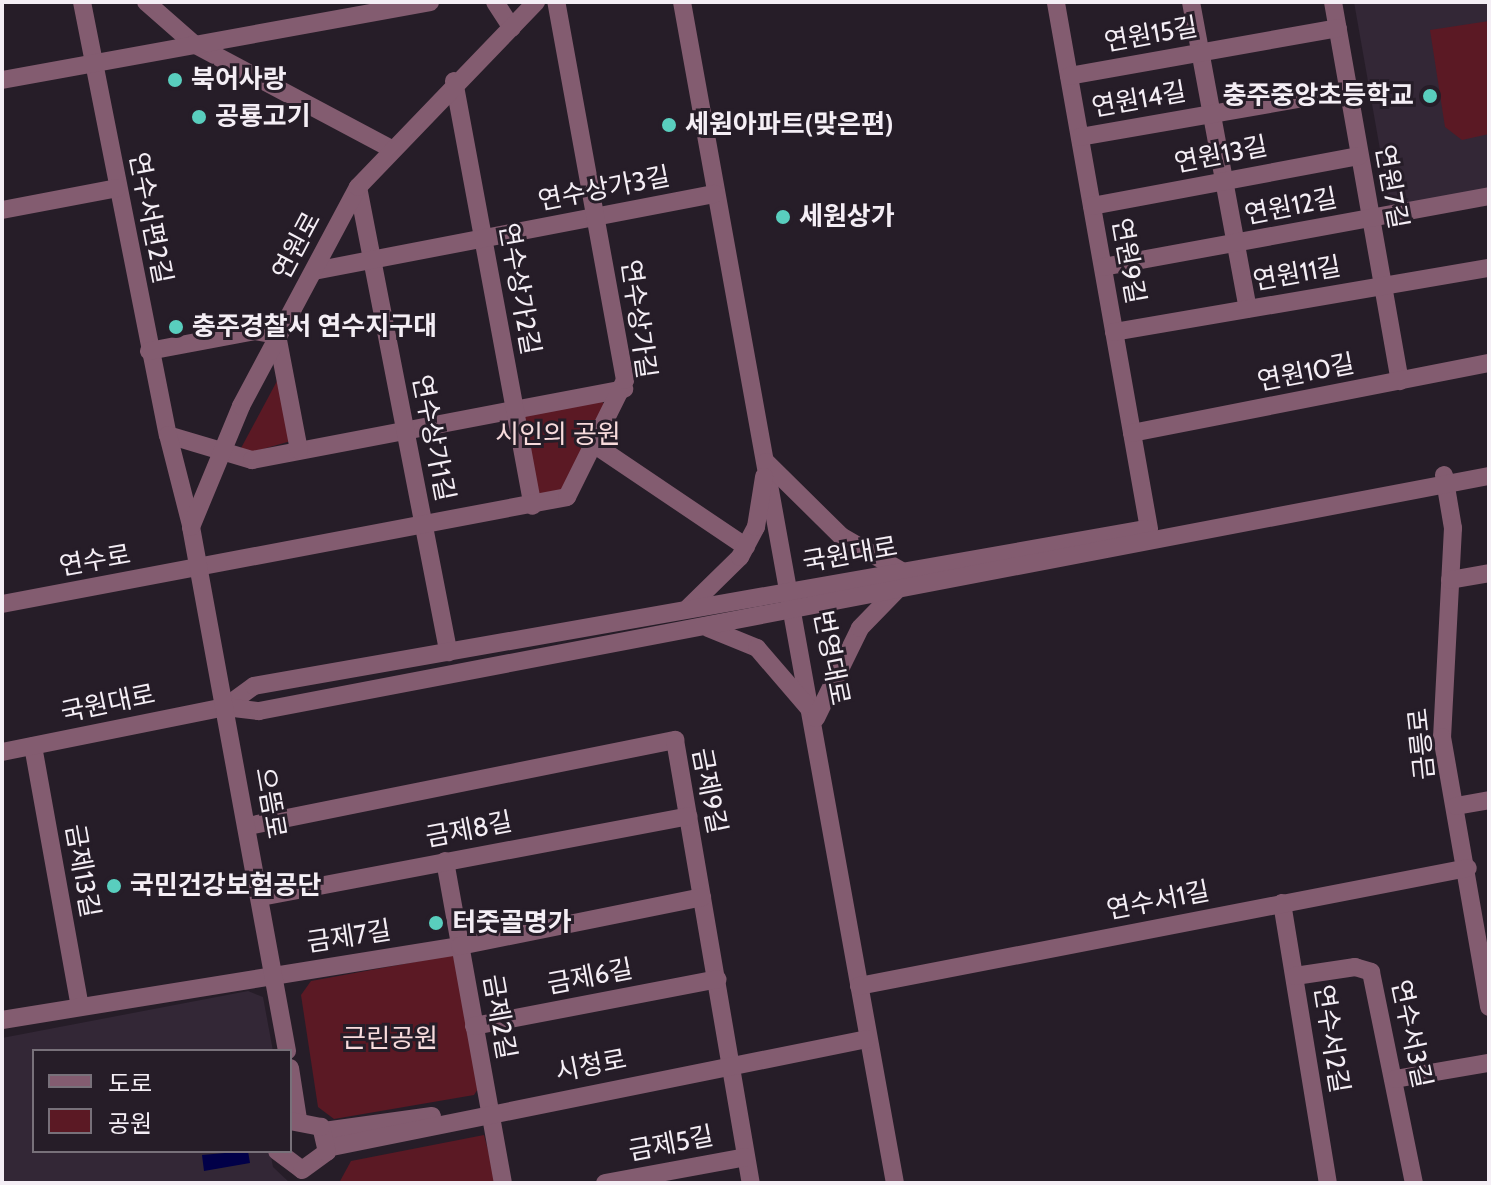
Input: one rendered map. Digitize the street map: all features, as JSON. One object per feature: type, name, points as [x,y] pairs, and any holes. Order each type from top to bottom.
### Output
[{"type":"street","name":"연수서편2길","points":[[82,2],[149,351],[191,527]]},
{"type":"street","points":[[146,2],[194,44],[393,150]]},
{"type":"street","points":[[2,80],[430,2]]},
{"type":"street","points":[[495,2],[512,28]]},
{"type":"street","name":"연원로","points":[[191,527],[220,456],[277,335],[358,187],[454,81],[536,2]]},
{"type":"street","name":"연수상가길","points":[[197,570],[567,497],[624,389],[597,217],[556,2]]},
{"type":"street","name":"번영대로","points":[[682,2],[715,194],[816,718],[867,1039],[895,1183]]},
{"type":"street","name":"연원9길","points":[[1057,2],[1149,529]]},
{"type":"street","points":[[1191,2],[1248,309]]},
{"type":"street","name":"연원7길","points":[[1333,2],[1400,381]]},
{"type":"street","name":"연원15길","points":[[1069,76],[1338,28]]},
{"type":"street","name":"연수상가2길","points":[[454,81],[533,506]]},
{"type":"street","name":"연원14길","points":[[1080,137],[1348,90]]},
{"type":"street","name":"연원13길","points":[[1092,206],[1359,156]]},
{"type":"street","name":"연수상가1길","points":[[358,187],[448,652]]},
{"type":"street","points":[[2,210],[117,188]]},
{"type":"street","name":"연수상가3길","points":[[314,271],[715,194]]},
{"type":"street","name":"연원12길","points":[[1103,267],[1489,196]]},
{"type":"street","name":"연원11길","points":[[1114,332],[1489,268]]},
{"type":"street","points":[[149,351],[255,331],[277,335],[299,450]]},
{"type":"street","name":"연원10길","points":[[1132,433],[1489,363]]},
{"type":"street","points":[[168,435],[220,456],[252,460],[513,407],[624,389]]},
{"type":"street","points":[[595,445],[746,547]]},
{"type":"street","points":[[686,610],[746,547],[766,462]]},
{"type":"street","points":[[701,627],[757,648],[816,718],[860,628],[901,580],[841,536],[766,462]]},
{"type":"street","name":"국원대로","points":[[225,707],[254,686],[686,610],[793,600],[1445,479],[1489,466]]},
{"type":"street","name":"국원대로","points":[[901,580],[1149,529],[1445,479],[1489,476]]},
{"type":"street","name":"금릉로","points":[[1445,479],[1450,580],[1442,737],[1485,946],[1489,1007]]},
{"type":"street","points":[[191,527],[225,707]]},
{"type":"street","name":"연수로","points":[[2,604],[197,570]]},
{"type":"street","points":[[1450,580],[1489,573]]},
{"type":"street","name":"국원대로","points":[[2,752],[225,707],[259,711],[701,627],[793,600]]},
{"type":"street","name":"으뜸로","points":[[225,707],[287,1049]]},
{"type":"street","name":"금제9길","points":[[248,826],[675,740],[751,1183]]},
{"type":"street","name":"금제13길","points":[[33,746],[80,1006]]},
{"type":"street","points":[[1456,806],[1489,800]]},
{"type":"street","name":"금제8길","points":[[261,897],[688,816]]},
{"type":"street","name":"금제2길","points":[[445,861],[503,1183]]},
{"type":"street","name":"연수서1길","points":[[859,986],[1468,868]]},
{"type":"street","name":"금제7길","points":[[2,1020],[275,972],[460,946],[702,897]]},
{"type":"street","name":"연수서2길","points":[[1282,903],[1328,1183]]},
{"type":"street","name":"연수서3길","points":[[1295,976],[1355,967],[1371,972],[1414,1183]]},
{"type":"street","name":"금제6길","points":[[474,1026],[717,979]]},
{"type":"street","name":"시청로","points":[[325,1140],[490,1112],[867,1039]]},
{"type":"street","points":[[1395,1079],[1489,1063]]},
{"type":"street","points":[[278,1153],[286,1165],[307,1176],[325,1140],[294,1120],[292,1094]]},
{"type":"street","name":"금제5길","points":[[605,1183],[746,1157]]},
{"type":"shaded area","name":"충주중앙초등학교","points":[[1354,2],[1489,2],[1489,189],[1390,206]]},
{"type":"shaded area","points":[[248,991],[263,997],[273,1049],[32,1049],[32,1153],[270,1153],[273,1167],[290,1183],[2,1183],[2,1038]]},
{"type":"shaded area","points":[[248,1153],[250,1163],[204,1171],[202,1155]]},
{"type":"green space","points":[[1489,21],[1489,134],[1462,140],[1445,127],[1430,30]]},
{"type":"green space","points":[[277,381],[291,441],[242,455],[240,450]]},
{"type":"green space","name":"시인의 공원","points":[[597,395],[608,409],[564,494],[537,499],[520,409]]},
{"type":"green space","name":"근린공원","points":[[453,955],[481,1084],[474,1095],[334,1119],[318,1107],[301,995],[311,981]]},
{"type":"green space","points":[[484,1135],[497,1183],[339,1183],[351,1161]]},
{"type":"place","name":"북어사랑","points":[[175,80]]},
{"type":"place","name":"충주중앙초등학교","points":[[1430,96]]},
{"type":"place","name":"공룡고기","points":[[199,117]]},
{"type":"place","name":"세원아파트(맞은편)","points":[[669,125]]},
{"type":"place","name":"세원상가","points":[[783,217]]},
{"type":"place","name":"충주경찰서 연수지구대","points":[[176,327]]},
{"type":"place","name":"국민건강보험공단","points":[[114,886]]},
{"type":"place","name":"터줏골명가","points":[[436,923]]}]
